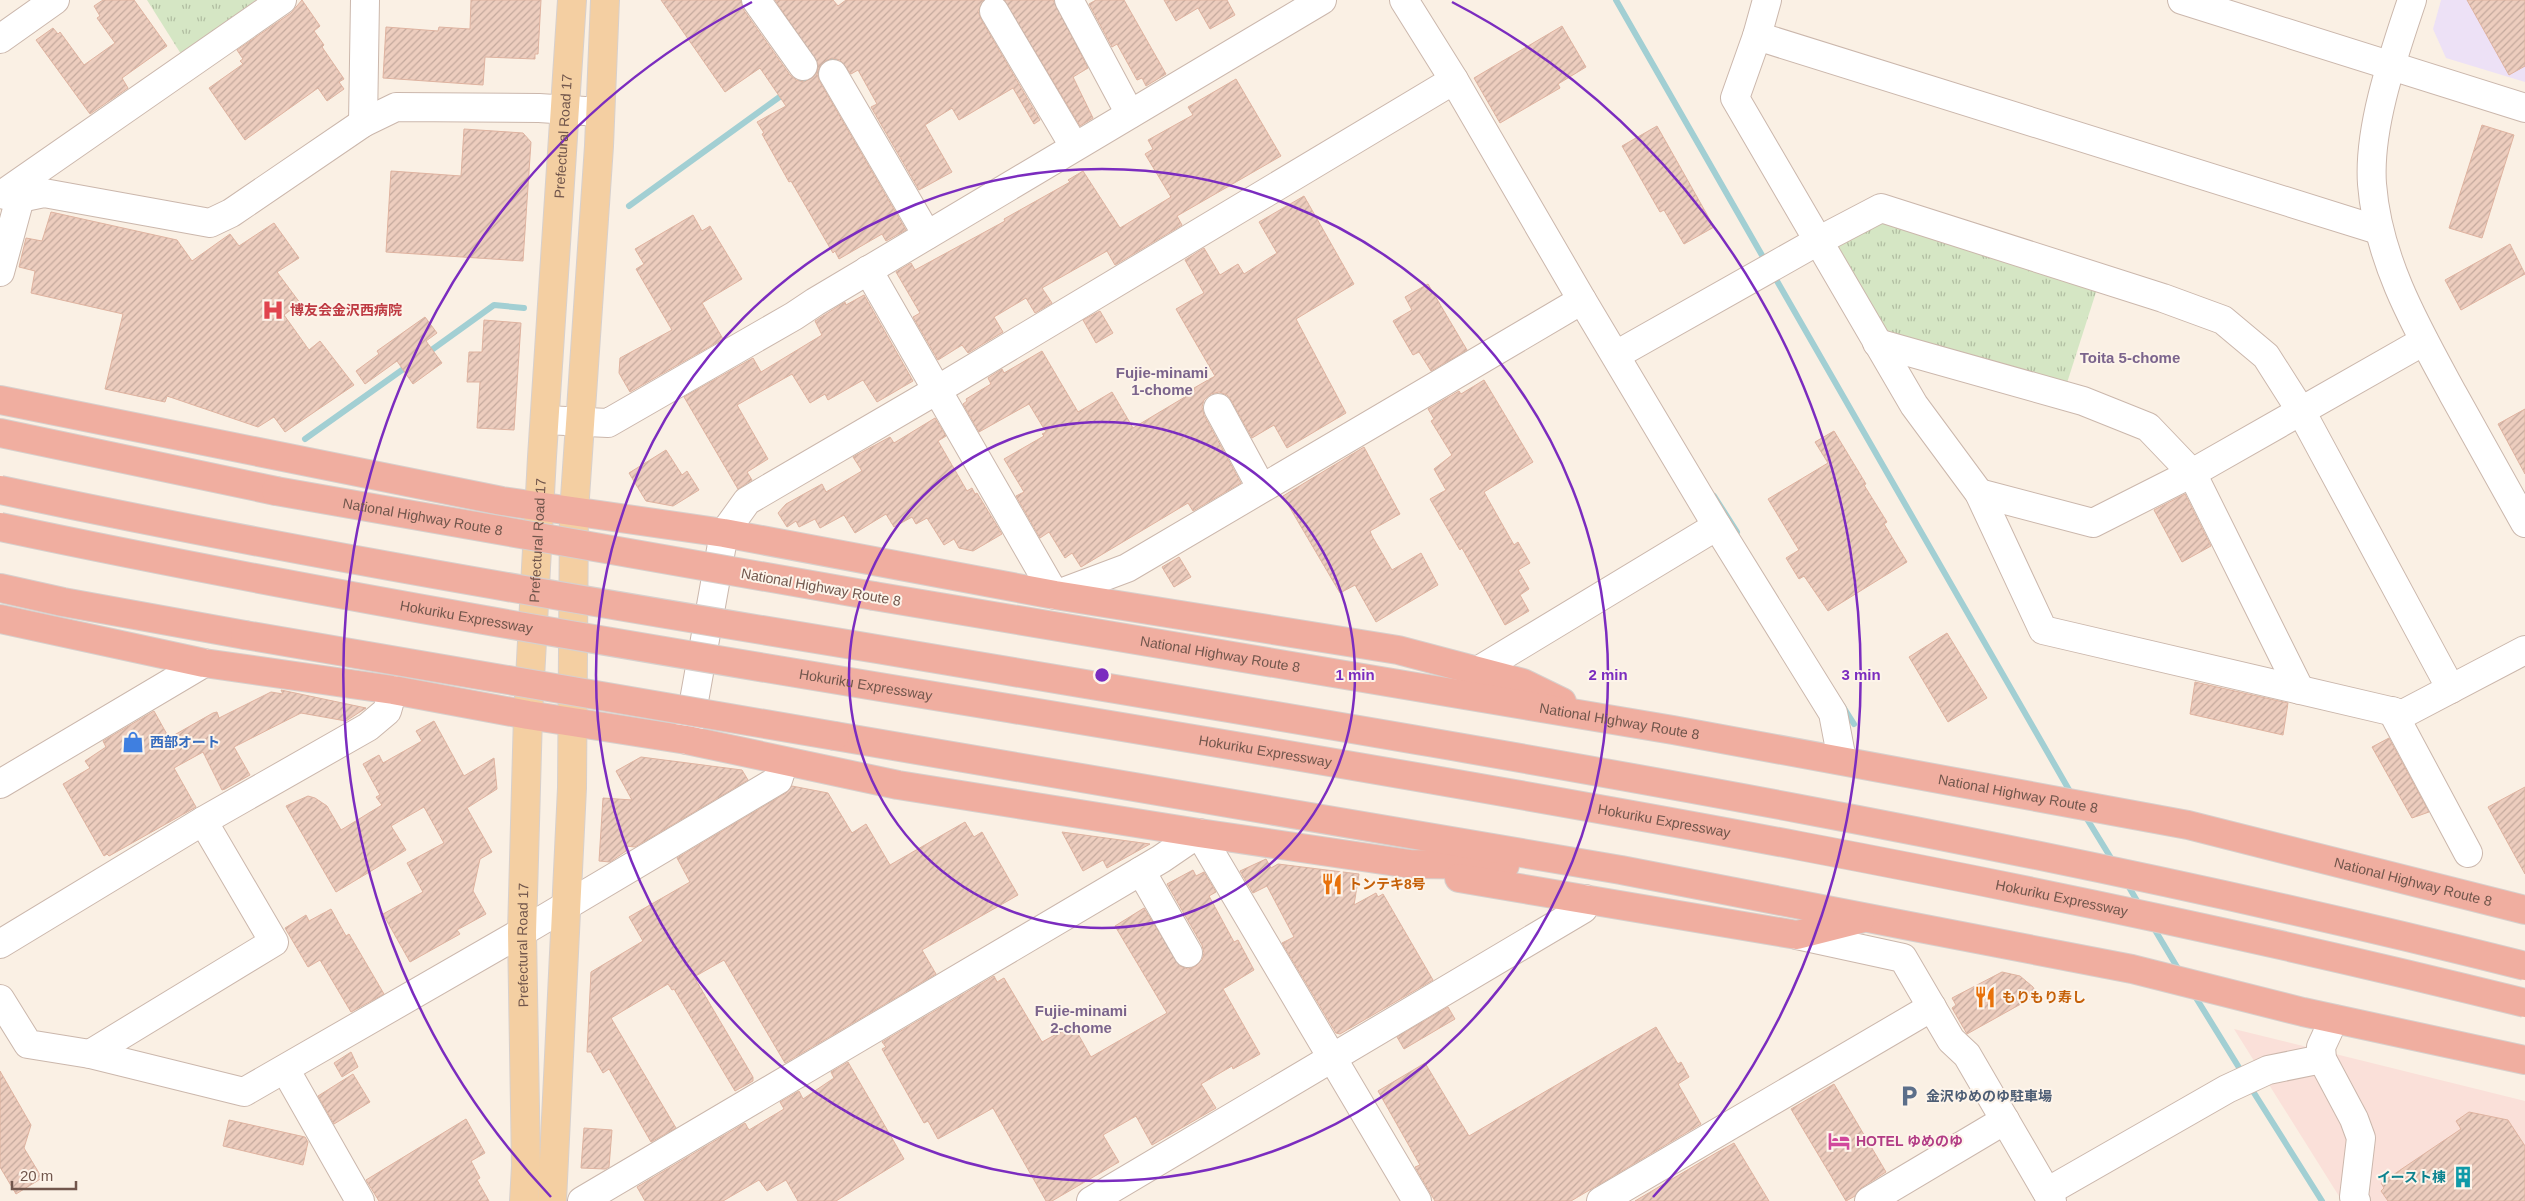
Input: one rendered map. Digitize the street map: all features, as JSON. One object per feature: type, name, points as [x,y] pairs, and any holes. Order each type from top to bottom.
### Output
[{"type":"highway","points":[[0,400],[540,508],[724,533],[1055,595],[1398,650],[1523,683],[1588,715]]},
{"type":"highway","name":"National Highway Route 8","points":[[0,434],[276,491],[874,596],[1588,715],[1842,760],[2188,825],[2525,910]]},
{"type":"highway","points":[[0,490],[161,525],[498,586],[1171,699],[1714,794],[2021,853],[2379,929],[2525,966]]},
{"type":"highway","name":"Hokuriku Expressway","points":[[0,527],[143,558],[492,623],[1085,721],[1705,828],[2018,888],[2367,964],[2525,1003]]},
{"type":"highway","points":[[0,588],[63,602],[245,635],[1621,870],[2132,969],[2303,1012],[2525,1060]]},
{"type":"highway","points":[[0,619],[204,663],[393,690],[528,715],[686,740],[898,785],[1199,833],[1410,864],[1453,863],[1621,870]]},
{"type":"highway","points":[[1410,864],[1448,877],[1797,936],[1866,918]]},
{"type":"main road","name":"Prefectural Road 17","points":[[524,1201],[526,1166],[522,932],[528,715],[544,420],[572,0]]},
{"type":"main road","points":[[552,1201],[573,722],[574,512],[600,112],[605,0]]},
{"type":"street","points":[[0,39],[54,0]]},
{"type":"street","points":[[0,272],[8,195],[282,0]]},
{"type":"street","points":[[364,123],[365,0]]},
{"type":"street","points":[[756,0],[803,66]]},
{"type":"street","points":[[1069,0],[1130,114]]},
{"type":"street","points":[[544,420],[608,423],[794,316],[1074,146],[1322,0]]},
{"type":"street","points":[[1404,0],[1454,80],[1717,526],[1833,713],[1842,760]]},
{"type":"street","points":[[1767,0],[1757,36],[1735,98],[1808,246],[1877,343],[1914,404],[1978,493],[2043,630],[2403,714],[2525,650]]},
{"type":"street","points":[[2182,0],[2525,108]]},
{"type":"street","points":[[2412,0],[2391,65],[2374,141],[2372,183],[2378,230],[2388,264],[2424,341],[2525,523]]},
{"type":"street","points":[[994,11],[1074,146]]},
{"type":"street","points":[[1757,36],[2378,230]]},
{"type":"street","points":[[833,74],[927,235]]},
{"type":"street","points":[[686,740],[724,533],[747,501],[937,390],[1454,80]]},
{"type":"street","points":[[8,195],[44,193],[210,223],[230,213],[364,123],[396,107],[600,112]]},
{"type":"street","points":[[1616,355],[1808,246],[1881,208],[2163,298],[2223,320],[2266,356],[2301,411],[2451,689]]},
{"type":"street","points":[[868,270],[1055,595],[1127,568],[1582,300]]},
{"type":"street","points":[[1978,493],[2093,523],[2192,473],[2424,341]]},
{"type":"street","points":[[1877,343],[2083,401],[2148,427],[2192,473],[2300,690]]},
{"type":"street","points":[[1218,408],[1261,488]]},
{"type":"street","points":[[1479,670],[1717,526]]},
{"type":"street","points":[[0,784],[204,663]]},
{"type":"street","points":[[0,944],[203,821],[368,727],[388,711],[393,690]]},
{"type":"street","points":[[2392,711],[2468,853]]},
{"type":"street","points":[[0,999],[28,1044],[90,1054],[244,1092],[522,932],[778,780],[784,762]]},
{"type":"street","points":[[90,1054],[274,942],[203,821]]},
{"type":"street","points":[[582,1201],[1141,871],[1199,833],[1417,1201]]},
{"type":"street","points":[[1141,871],[1188,953]]},
{"type":"street","points":[[1091,1201],[1583,909],[1585,899]]},
{"type":"street","points":[[1797,936],[1903,958],[1951,1040],[1967,1056],[2050,1197],[2227,1089],[2268,1070],[2322,1059]]},
{"type":"street","points":[[1601,1201],[1932,1007]]},
{"type":"street","points":[[2334,1019],[2321,1047],[2322,1059],[2354,1119],[2361,1138],[2354,1197],[2356,1201]]},
{"type":"street","points":[[285,1069],[360,1201]]},
{"type":"street","points":[[1869,1201],[2005,1120]]},
{"type":"shaded area","points":[[2441,0],[2525,0],[2525,82],[2446,58],[2433,29]]},
{"type":"shaded area","points":[[2234,1029],[2525,1101],[2525,1201],[2342,1201]]},
{"type":"green space","points":[[147,0],[256,0],[181,54]]},
{"type":"green space","points":[[1880,220],[2097,289],[2066,386],[1879,328],[1836,255],[1840,244]]},
{"type":"building","points":[[103,0],[134,0],[167,46],[122,78],[128,88],[90,114],[36,40],[53,28],[58,34],[60,32],[84,65],[115,43],[97,18],[100,16],[94,6]]},
{"type":"building","points":[[302,0],[320,26],[314,31],[324,45],[322,47],[344,79],[339,82],[344,89],[327,101],[318,88],[245,140],[209,88],[243,64],[240,61],[243,59],[237,50],[291,13]]},
{"type":"building","points":[[471,0],[541,0],[538,54],[535,54],[535,59],[485,57],[483,85],[383,78],[386,27],[438,31],[439,27],[470,29]]},
{"type":"building","points":[[661,0],[741,0],[743,9],[790,75],[796,80],[804,82],[812,78],[817,72],[818,64],[775,0],[833,0],[838,6],[846,0],[984,0],[978,11],[981,19],[1040,120],[1034,124],[1013,88],[959,120],[952,108],[925,125],[952,172],[919,190],[871,107],[877,104],[858,70],[851,74],[840,60],[832,58],[825,61],[820,66],[817,74],[820,82],[906,230],[886,241],[882,234],[839,259],[835,251],[833,253],[791,181],[789,182],[757,122],[786,106],[760,68],[725,92]]},
{"type":"building","points":[[1004,0],[1053,0],[1088,68],[1073,77],[1093,118],[1080,126]]},
{"type":"building","points":[[1096,0],[1124,0],[1166,74],[1146,86],[1142,78],[1137,80],[1117,44],[1112,47],[1089,4]]},
{"type":"building","points":[[1164,0],[1227,0],[1235,15],[1210,29],[1198,8],[1176,21]]},
{"type":"building","points":[[2467,0],[2525,0],[2525,66],[2509,75]]},
{"type":"building","points":[[1562,26],[1586,67],[1558,84],[1560,88],[1500,123],[1474,78]]},
{"type":"building","points":[[1236,79],[1281,156],[1177,216],[1182,225],[1115,265],[1107,251],[1042,288],[1052,303],[1035,313],[1026,298],[994,317],[1003,332],[968,353],[962,345],[938,360],[913,317],[920,313],[896,272],[911,263],[915,270],[1005,221],[1004,219],[1070,182],[1068,180],[1083,171],[1120,228],[1171,197],[1145,154],[1153,149],[1148,140],[1193,115],[1188,107]]},
{"type":"building","points":[[2482,125],[2514,135],[2482,238],[2449,228]]},
{"type":"building","points":[[1657,126],[1714,227],[1684,244],[1664,210],[1660,212],[1622,146]]},
{"type":"building","points":[[464,129],[523,133],[531,142],[523,261],[386,252],[391,171],[461,176]]},
{"type":"building","points":[[1304,196],[1354,284],[1296,319],[1346,413],[1287,448],[1274,425],[1252,438],[1227,395],[1219,392],[1211,394],[1204,400],[1202,407],[1204,415],[1241,483],[1193,511],[1188,503],[1081,567],[1072,553],[1065,558],[1049,532],[1040,538],[1016,496],[1024,492],[1004,459],[1044,436],[1042,434],[1046,432],[1029,404],[979,432],[963,404],[967,401],[966,399],[991,384],[988,378],[1002,369],[1004,373],[1042,351],[1078,412],[1112,392],[1133,428],[1195,391],[1194,388],[1215,376],[1176,309],[1204,293],[1185,260],[1204,248],[1220,275],[1238,264],[1244,274],[1277,253],[1259,222]]},
{"type":"building","points":[[51,212],[177,240],[192,261],[230,234],[239,246],[274,223],[299,258],[277,272],[300,303],[284,315],[309,350],[320,341],[354,385],[285,432],[274,417],[258,427],[167,396],[165,402],[105,389],[123,314],[31,293],[35,271],[19,267],[26,238],[42,241]]},
{"type":"building","points":[[693,215],[702,231],[710,226],[742,279],[702,303],[723,339],[630,392],[619,373],[620,358],[672,330],[636,269],[644,264],[635,249]]},
{"type":"building","points":[[2510,244],[2525,274],[2461,310],[2445,280]]},
{"type":"building","points":[[1428,284],[1467,350],[1431,371],[1419,352],[1413,355],[1393,321],[1412,310],[1405,297]]},
{"type":"building","points":[[864,295],[913,381],[877,402],[863,380],[828,400],[825,394],[810,403],[792,374],[737,405],[768,459],[747,472],[752,480],[738,489],[684,397],[753,358],[761,372],[822,335],[815,321],[845,302],[846,305]]},
{"type":"building","points":[[1100,311],[1113,333],[1096,343],[1083,320]]},
{"type":"building","points":[[425,317],[437,333],[426,341],[442,363],[413,384],[397,361],[365,384],[356,371],[379,354],[377,351]]},
{"type":"building","points":[[484,320],[521,323],[514,430],[477,428],[480,382],[467,382],[469,352],[482,352]]},
{"type":"building","points":[[1484,380],[1533,462],[1484,492],[1514,545],[1518,542],[1530,563],[1518,570],[1529,589],[1520,595],[1529,611],[1505,625],[1462,548],[1460,550],[1430,499],[1446,490],[1434,469],[1452,455],[1431,421],[1434,419],[1428,409],[1459,391],[1461,394]]},
{"type":"building","points":[[2525,409],[2525,474],[2498,424]]},
{"type":"building","points":[[935,418],[946,436],[938,441],[967,491],[972,488],[975,494],[977,493],[1002,534],[973,551],[959,548],[954,539],[944,545],[927,518],[916,524],[912,517],[894,527],[886,514],[855,533],[844,515],[820,528],[815,519],[799,527],[796,521],[787,527],[778,513],[786,504],[822,484],[826,492],[862,471],[853,457],[890,437],[894,443]]},
{"type":"building","points":[[1834,431],[1866,484],[1864,485],[1887,522],[1884,524],[1907,562],[1828,611],[1804,576],[1799,579],[1786,558],[1799,550],[1768,499],[1828,463],[1815,442]]},
{"type":"building","points":[[1364,447],[1400,514],[1370,531],[1372,536],[1392,570],[1421,553],[1438,585],[1376,622],[1355,585],[1340,593],[1283,496]]},
{"type":"building","points":[[666,450],[682,475],[687,471],[699,490],[673,506],[646,501],[629,473]]},
{"type":"building","points":[[2185,494],[2211,546],[2182,562],[2154,510]]},
{"type":"building","points":[[1179,557],[1191,577],[1174,587],[1162,567]]},
{"type":"building","points":[[1947,633],[1987,698],[1948,722],[1909,657]]},
{"type":"building","points":[[2195,682],[2288,703],[2283,735],[2190,714]]},
{"type":"building","points":[[281,690],[366,708],[346,721],[301,713],[234,747],[250,775],[222,790],[203,752],[174,768],[196,807],[109,856],[107,854],[104,856],[63,784],[90,768],[85,761],[106,747],[103,741],[154,711],[169,738],[213,713],[217,712],[219,718],[271,692],[283,694]]},
{"type":"building","points":[[434,721],[464,776],[494,758],[497,789],[467,808],[492,852],[480,859],[473,891],[486,914],[457,930],[460,934],[410,962],[383,914],[423,892],[407,863],[444,843],[424,807],[391,826],[406,850],[336,892],[286,806],[308,796],[315,798],[327,806],[341,830],[382,805],[376,797],[380,795],[363,764],[379,755],[383,763],[422,741],[416,731]]},
{"type":"building","points":[[2389,738],[2429,812],[2412,818],[2372,747]]},
{"type":"building","points":[[641,757],[742,770],[748,780],[635,847],[626,846],[626,851],[610,862],[599,861],[603,798],[632,800],[616,771]]},
{"type":"building","points":[[792,786],[828,793],[852,833],[866,824],[890,865],[965,822],[974,837],[982,832],[1018,895],[922,950],[936,974],[785,1063],[724,960],[694,977],[753,1077],[753,1081],[735,1091],[674,989],[672,990],[668,984],[611,1018],[676,1128],[651,1142],[609,1069],[603,1073],[591,1052],[587,1052],[591,972],[643,941],[629,917],[690,882],[677,858],[786,793]]},
{"type":"building","points":[[2525,787],[2525,874],[2488,807]]},
{"type":"building","points":[[1062,832],[1150,844],[1107,868],[1103,860],[1083,871]]},
{"type":"building","points":[[1266,859],[1271,868],[1278,864],[1359,874],[1354,905],[1376,893],[1378,897],[1383,894],[1433,980],[1340,1034],[1336,1033],[1282,943],[1294,937],[1267,886],[1253,893],[1240,871]]},
{"type":"building","points":[[1193,870],[1196,876],[1204,872],[1216,892],[1209,896],[1234,942],[1238,940],[1254,970],[1223,989],[1260,1054],[1233,1069],[1232,1066],[1201,1084],[1216,1108],[1152,1145],[1136,1116],[1103,1135],[1119,1162],[1052,1201],[1046,1201],[993,1108],[938,1139],[928,1121],[924,1123],[882,1049],[886,1047],[882,1042],[994,976],[997,982],[1004,978],[1042,1042],[1073,1025],[1091,1057],[1167,1013],[1115,926],[1144,908],[1180,966],[1188,969],[1196,966],[1202,960],[1204,953],[1202,945],[1167,884]]},
{"type":"building","points":[[331,909],[346,936],[349,934],[384,994],[351,1012],[320,960],[308,967],[285,928],[306,915],[309,921]]},
{"type":"building","points":[[2002,972],[2020,976],[2033,987],[2037,995],[1967,1034],[1952,1008],[1956,1005],[1952,998]]},
{"type":"building","points":[[1448,1007],[1455,1019],[1404,1049],[1397,1037]]},
{"type":"building","points":[[1656,1027],[1678,1064],[1681,1062],[1689,1077],[1678,1084],[1701,1124],[1571,1201],[1435,1201],[1415,1167],[1420,1165],[1378,1091],[1425,1063],[1469,1136]]},
{"type":"building","points":[[351,1052],[358,1067],[342,1077],[334,1063]]},
{"type":"building","points":[[848,1062],[904,1159],[836,1201],[798,1201],[786,1180],[767,1191],[759,1180],[723,1201],[645,1201],[637,1187],[745,1123],[749,1130],[784,1109],[780,1102],[799,1091],[803,1099],[834,1078],[831,1072]]},
{"type":"building","points":[[0,1071],[31,1125],[24,1148],[42,1178],[16,1194],[0,1167]]},
{"type":"building","points":[[353,1074],[370,1102],[334,1124],[318,1096]]},
{"type":"building","points":[[1834,1084],[1886,1172],[1861,1188],[1855,1196],[1846,1201],[1791,1109]]},
{"type":"building","name":"イースト棟","points":[[2469,1112],[2508,1120],[2525,1146],[2525,1201],[2388,1201],[2381,1191],[2384,1188],[2381,1183],[2461,1129],[2456,1121]]},
{"type":"building","points":[[466,1119],[485,1153],[471,1161],[480,1178],[477,1180],[489,1201],[379,1201],[366,1180]]},
{"type":"building","points":[[229,1120],[305,1137],[308,1142],[303,1165],[223,1146]]},
{"type":"building","points":[[584,1128],[612,1130],[609,1167],[605,1169],[581,1168]]},
{"type":"building","points":[[1734,1143],[1769,1201],[1635,1201],[1716,1153]]},
{"type":"waterway","points":[[1616,0],[1767,264]]},
{"type":"waterway","points":[[795,86],[840,54]]},
{"type":"waterway","points":[[629,206],[785,93]]},
{"type":"waterway","points":[[1773,274],[2072,795]]},
{"type":"waterway","points":[[426,354],[494,305],[524,308]]},
{"type":"waterway","points":[[305,439],[409,365]]},
{"type":"waterway","points":[[1714,496],[1737,532]]},
{"type":"waterway","points":[[1842,705],[1854,724]]},
{"type":"waterway","points":[[2084,814],[2114,863]]},
{"type":"waterway","points":[[2126,882],[2140,906]]},
{"type":"waterway","points":[[2152,925],[2180,972]]},
{"type":"waterway","points":[[2193,993],[2243,1074]]},
{"type":"waterway","points":[[2249,1085],[2322,1201]]},
{"type":"place","name":"博友会金沢西病院","points":[[273,310]]},
{"type":"place","name":"西部オート","points":[[133,742]]},
{"type":"place","name":"トンテキ8号","points":[[1332,884]]},
{"type":"place","name":"もりもり寿し","points":[[1985,997]]},
{"type":"place","name":"金沢ゆめのゆ駐車場","points":[[1909,1096]]},
{"type":"place","name":"HOTEL ゆめのゆ","points":[[1839,1141]]},
{"type":"place","name":"イースト棟","points":[[2463,1177]]},
{"type":"district","name":"Toita 5-chome","points":[[2130,357]]},
{"type":"district","name":"Fujie-minami 1-chome","points":[[1162,380]]},
{"type":"district","name":"Fujie-minami 2-chome","points":[[1081,1018]]}]
